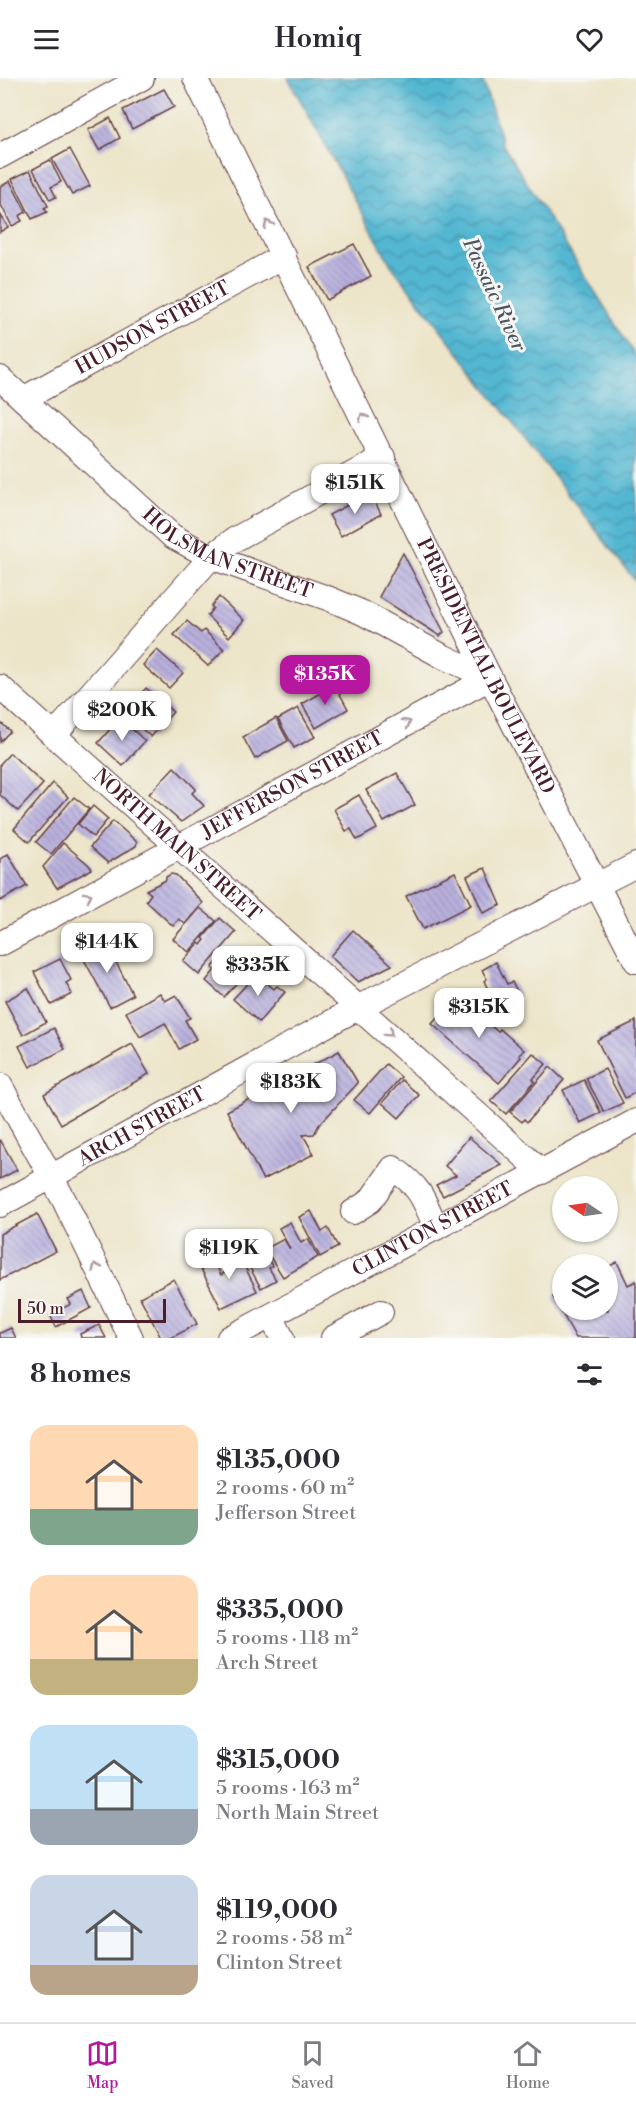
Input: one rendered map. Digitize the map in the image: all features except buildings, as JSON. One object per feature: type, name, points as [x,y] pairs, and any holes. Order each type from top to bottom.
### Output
[{"type":"street","points":[[0,156],[142,78]]},
{"type":"street","name":"PRESIDENTIAL BOULEVARD","points":[[195,78],[490,678],[636,961]]},
{"type":"street","name":"HUDSON STREET","points":[[23,399],[284,256]]},
{"type":"street","name":"HOLSMAN STREET","points":[[0,378],[172,536],[212,557],[363,613],[442,656],[490,678]]},
{"type":"street","points":[[54,735],[212,557],[232,541],[382,457]]},
{"type":"street","name":"JEFFERSON STREET","points":[[0,944],[490,678]]},
{"type":"street","name":"NORTH MAIN STREET","points":[[0,687],[542,1172]]},
{"type":"street","name":"ARCH STREET","points":[[0,1204],[359,1007],[636,865]]},
{"type":"street","points":[[0,1085],[51,1177],[131,1338]]},
{"type":"street","name":"CLINTON STREET","points":[[229,1338],[636,1121]]},
{"type":"street","points":[[353,1212],[370,1202],[393,1168],[409,1179],[420,1192],[436,1228]]},
{"type":"street","points":[[333,1338],[381,1312]]},
{"type":"street","points":[[271,1316],[282,1338]]},
{"type":"water","name":"Passaic River","points":[[288,78],[482,78],[503,145],[636,357],[636,582],[391,265]]}]
